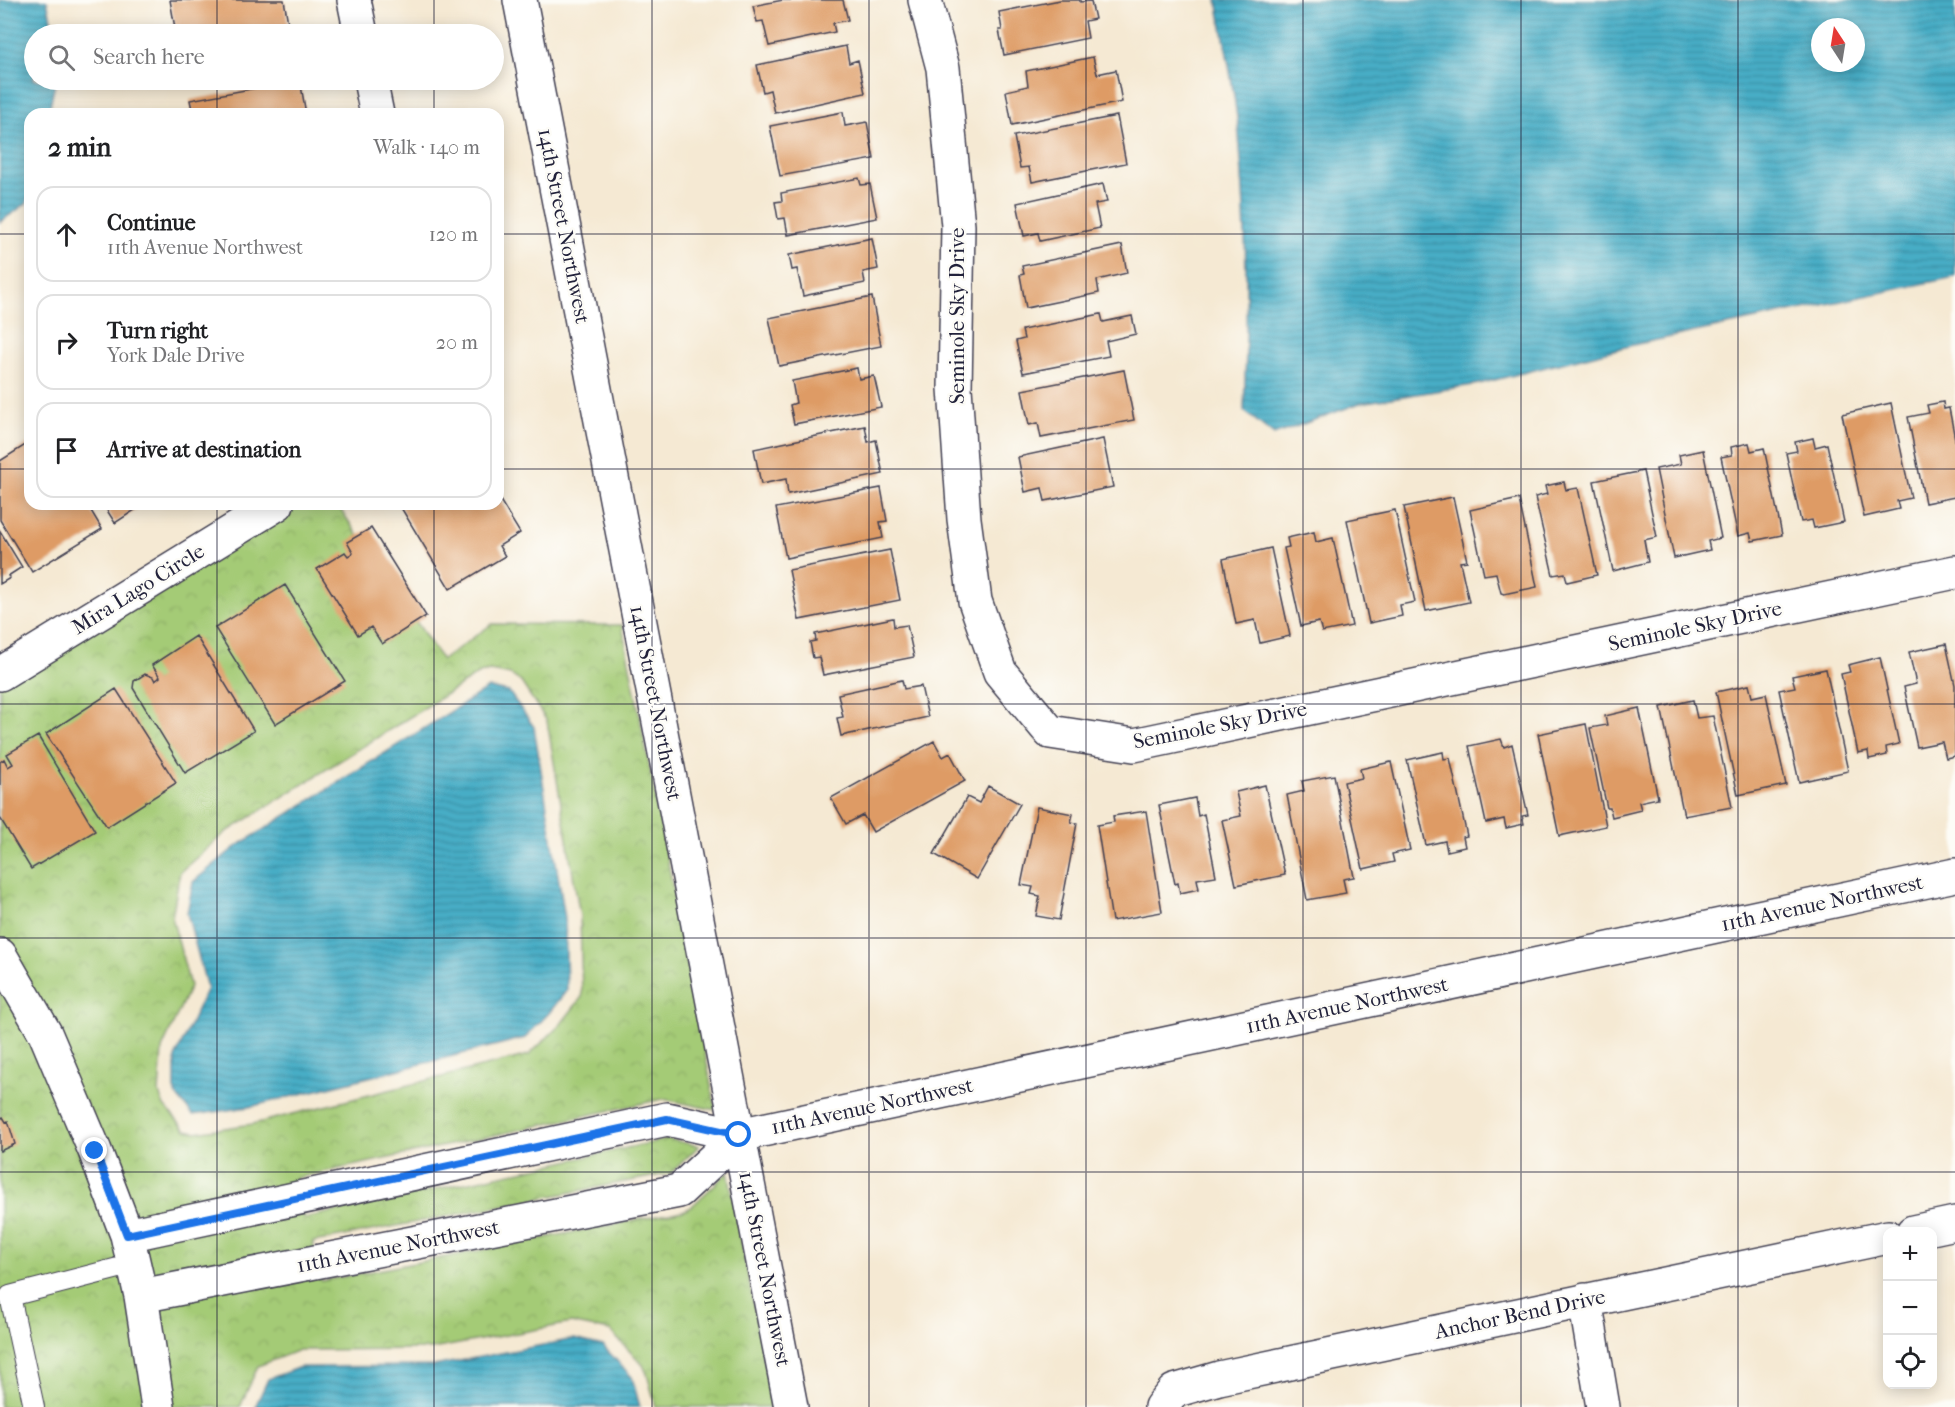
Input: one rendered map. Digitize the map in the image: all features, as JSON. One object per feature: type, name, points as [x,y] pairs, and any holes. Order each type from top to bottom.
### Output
[{"type":"street","points":[[354,0],[359,24]]},
{"type":"street","name":"14th Street Northwest","points":[[520,0],[791,1407]]},
{"type":"street","name":"Seminole Sky Drive","points":[[925,0],[943,68],[958,226],[955,388],[964,519],[975,601],[1000,672],[1050,732],[1134,745],[1955,572]]},
{"type":"street","points":[[372,90],[376,108]]},
{"type":"street","name":"Mira Lago Circle","points":[[0,674],[267,510]]},
{"type":"street","name":"11th Avenue Northwest","points":[[130,1249],[667,1119],[739,1135],[1955,875]]},
{"type":"street","points":[[0,955],[45,1033],[95,1151],[130,1249],[141,1296],[158,1407]]},
{"type":"street","name":"11th Avenue Northwest","points":[[141,1296],[679,1191],[739,1135]]},
{"type":"street","points":[[1936,1227],[1955,1223]]},
{"type":"street","name":"Anchor Bend Drive","points":[[1161,1407],[1174,1391],[1218,1378],[1883,1238]]},
{"type":"street","points":[[1585,1300],[1603,1407]]},
{"type":"lane","points":[[34,1407],[10,1296],[130,1249]]},
{"type":"green space","points":[[276,510],[341,510],[442,660],[492,624],[622,625],[716,1110],[663,1099],[296,1178],[304,1218],[668,1139],[699,1146],[671,1173],[313,1242],[321,1281],[683,1211],[691,1207],[728,1172],[773,1407],[656,1407],[643,1365],[610,1331],[571,1323],[432,1349],[299,1350],[258,1366],[240,1407],[0,1407],[0,676]],"holes":[[[490,671],[511,675],[521,682],[547,721],[580,916],[582,997],[560,1025],[529,1055],[253,1124],[196,1132],[186,1130],[164,1106],[159,1093],[162,1049],[190,986],[172,917],[180,872],[225,833],[480,673]]]},
{"type":"water","points":[[0,0],[47,0],[52,24],[24,24],[24,90],[54,90],[49,108],[24,108],[24,205],[0,222]]},
{"type":"water","points":[[1217,0],[1955,0],[1955,277],[1633,345],[1479,384],[1360,403],[1274,435],[1244,411],[1246,274],[1244,205],[1239,136],[1230,68]]},
{"type":"water","points":[[488,688],[509,692],[534,727],[565,918],[567,990],[525,1038],[249,1107],[193,1115],[175,1094],[175,1058],[207,988],[187,913],[193,882],[234,848]]},
{"type":"water","points":[[574,1339],[603,1346],[632,1377],[640,1407],[255,1407],[268,1379],[300,1367],[434,1366]]},
{"type":"building","points":[[170,0],[284,0],[288,24],[174,24]]},
{"type":"building","points":[[783,0],[843,0],[848,20],[833,23],[835,32],[769,46],[763,21],[757,22],[753,6]]},
{"type":"building","points":[[1060,0],[1091,1],[1095,19],[1085,21],[1088,38],[1004,55],[999,30],[1002,30],[999,12]]},
{"type":"building","points":[[846,46],[849,63],[858,60],[865,93],[775,113],[770,90],[763,92],[757,65]]},
{"type":"building","points":[[1093,57],[1097,74],[1116,70],[1122,102],[1012,125],[1006,91],[1028,86],[1026,71]]},
{"type":"building","points":[[245,90],[302,90],[305,108],[192,108],[190,100]]},
{"type":"building","points":[[843,112],[845,126],[867,122],[874,159],[780,176],[770,126]]},
{"type":"building","points":[[1117,116],[1126,163],[1032,182],[1029,167],[1020,168],[1014,136]]},
{"type":"building","points":[[859,178],[861,185],[870,184],[877,218],[788,235],[785,218],[778,219],[775,202],[782,201],[781,193]]},
{"type":"building","points":[[1103,184],[1107,202],[1095,204],[1100,228],[1040,241],[1038,233],[1024,236],[1017,203]]},
{"type":"building","points":[[872,238],[878,269],[863,272],[865,283],[803,296],[797,269],[792,270],[789,255]]},
{"type":"building","points":[[1122,245],[1127,273],[1097,280],[1099,293],[1026,308],[1020,275],[1024,274],[1022,266]]},
{"type":"building","points":[[872,297],[881,346],[779,366],[769,318]]},
{"type":"building","points":[[1101,314],[1103,322],[1132,316],[1136,334],[1106,341],[1109,356],[1023,373],[1016,341],[1024,339],[1022,330]]},
{"type":"building","points":[[857,368],[859,379],[874,376],[881,407],[794,424],[790,405],[796,403],[792,381]]},
{"type":"building","points":[[1124,370],[1134,420],[1041,438],[1038,423],[1029,425],[1022,390]]},
{"type":"building","points":[[1943,402],[1944,409],[1949,408],[1955,439],[1955,497],[1925,503],[1908,417],[1929,413],[1927,405]]},
{"type":"building","points":[[1891,403],[1911,498],[1897,501],[1899,509],[1864,517],[1842,414]]},
{"type":"building","points":[[865,426],[868,442],[876,440],[883,474],[788,494],[786,479],[761,484],[754,449]]},
{"type":"building","points":[[1813,438],[1815,447],[1827,444],[1844,522],[1814,528],[1812,520],[1801,522],[1786,453],[1797,451],[1795,442]]},
{"type":"building","points":[[1103,439],[1113,487],[1045,501],[1042,488],[1025,492],[1018,457]]},
{"type":"building","points":[[1749,443],[1751,451],[1764,448],[1782,535],[1752,541],[1750,533],[1738,536],[1721,457],[1732,455],[1731,447]]},
{"type":"building","points":[[24,446],[24,510],[91,510],[102,529],[32,572],[0,520],[0,461]]},
{"type":"building","points":[[1703,450],[1721,538],[1708,541],[1710,550],[1674,558],[1656,469],[1681,464],[1679,455]]},
{"type":"building","points":[[1643,471],[1657,537],[1644,540],[1648,562],[1613,571],[1594,481]]},
{"type":"building","points":[[1564,482],[1566,490],[1578,488],[1597,575],[1567,582],[1565,573],[1553,575],[1535,497],[1547,494],[1545,486]]},
{"type":"building","points":[[881,488],[887,521],[880,522],[883,538],[786,558],[776,508]]},
{"type":"building","points":[[1453,497],[1467,561],[1460,562],[1469,602],[1426,611],[1404,507]]},
{"type":"building","points":[[1519,499],[1537,587],[1504,594],[1501,593],[1496,573],[1484,575],[1470,510]]},
{"type":"building","points":[[504,507],[520,533],[499,546],[505,556],[450,589],[402,510],[504,510]]},
{"type":"building","points":[[107,510],[135,510],[115,523]]},
{"type":"building","points":[[1395,510],[1415,602],[1400,605],[1402,616],[1369,623],[1347,520]]},
{"type":"building","points":[[371,528],[426,616],[382,644],[371,627],[358,635],[317,569],[345,552],[348,556],[353,553],[347,542]]},
{"type":"building","points":[[0,531],[22,567],[0,584]]},
{"type":"building","points":[[1314,532],[1316,542],[1333,538],[1352,626],[1322,632],[1319,622],[1301,626],[1284,548],[1289,547],[1287,538]]},
{"type":"building","points":[[1271,548],[1290,636],[1260,643],[1255,620],[1236,624],[1223,559]]},
{"type":"building","points":[[890,550],[900,600],[799,620],[789,570]]},
{"type":"building","points":[[285,585],[345,681],[275,724],[215,628]]},
{"type":"building","points":[[893,618],[894,627],[907,625],[914,657],[823,675],[819,657],[813,658],[810,642],[816,641],[815,634]]},
{"type":"building","points":[[196,636],[254,731],[185,773],[133,688],[134,681],[145,674],[153,677],[155,681],[160,677],[152,665]]},
{"type":"building","points":[[1946,644],[1955,685],[1955,756],[1946,758],[1942,742],[1917,747],[1904,687],[1916,684],[1909,652]]},
{"type":"building","points":[[1880,657],[1899,744],[1886,747],[1887,755],[1869,759],[1868,751],[1858,753],[1841,674],[1850,672],[1848,665]]},
{"type":"building","points":[[1826,669],[1848,771],[1799,782],[1779,690],[1795,687],[1792,676]]},
{"type":"building","points":[[902,680],[904,689],[921,686],[928,717],[841,736],[837,718],[843,717],[838,694]]},
{"type":"building","points":[[1749,685],[1752,697],[1766,694],[1786,785],[1738,795],[1716,692]]},
{"type":"building","points":[[116,689],[176,783],[107,827],[46,734]]},
{"type":"building","points":[[1693,700],[1697,718],[1713,716],[1732,807],[1684,816],[1661,707]]},
{"type":"building","points":[[1639,708],[1658,798],[1639,802],[1641,810],[1612,817],[1610,808],[1607,808],[1590,728],[1607,725],[1605,716]]},
{"type":"building","points":[[1586,724],[1606,826],[1559,836],[1538,734]]},
{"type":"building","points":[[38,736],[95,831],[31,869],[0,818],[0,762],[4,759],[8,767],[13,764],[7,754]]},
{"type":"building","points":[[1501,739],[1504,747],[1512,744],[1528,815],[1522,816],[1524,824],[1506,828],[1504,819],[1486,823],[1469,746]]},
{"type":"building","points":[[934,741],[943,757],[950,753],[965,781],[873,832],[863,815],[846,824],[831,798]]},
{"type":"building","points":[[1443,752],[1444,759],[1450,758],[1467,836],[1463,837],[1465,847],[1447,851],[1445,841],[1426,845],[1407,760]]},
{"type":"building","points":[[1391,762],[1410,850],[1392,854],[1394,862],[1363,869],[1344,782],[1362,778],[1360,769]]},
{"type":"building","points":[[1334,775],[1354,877],[1343,879],[1346,893],[1307,900],[1287,795],[1304,791],[1302,781]]},
{"type":"building","points":[[1265,785],[1285,875],[1236,885],[1222,820],[1241,816],[1236,792]]},
{"type":"building","points":[[988,786],[1020,804],[977,879],[934,854],[967,797],[979,803]]},
{"type":"building","points":[[1195,798],[1198,816],[1204,814],[1216,876],[1197,879],[1199,889],[1180,893],[1178,883],[1175,884],[1159,805]]},
{"type":"building","points":[[1037,807],[1073,814],[1071,822],[1077,823],[1059,920],[1036,916],[1040,896],[1031,894],[1033,887],[1021,885]]},
{"type":"building","points":[[1146,811],[1162,912],[1112,921],[1097,825],[1114,822],[1113,816]]},
{"type":"building","points":[[3,1117],[6,1122],[8,1121],[15,1144],[0,1151],[0,1119]]},
{"type":"route","points":[[95,1151],[127,1235],[667,1119],[739,1135]]}]
